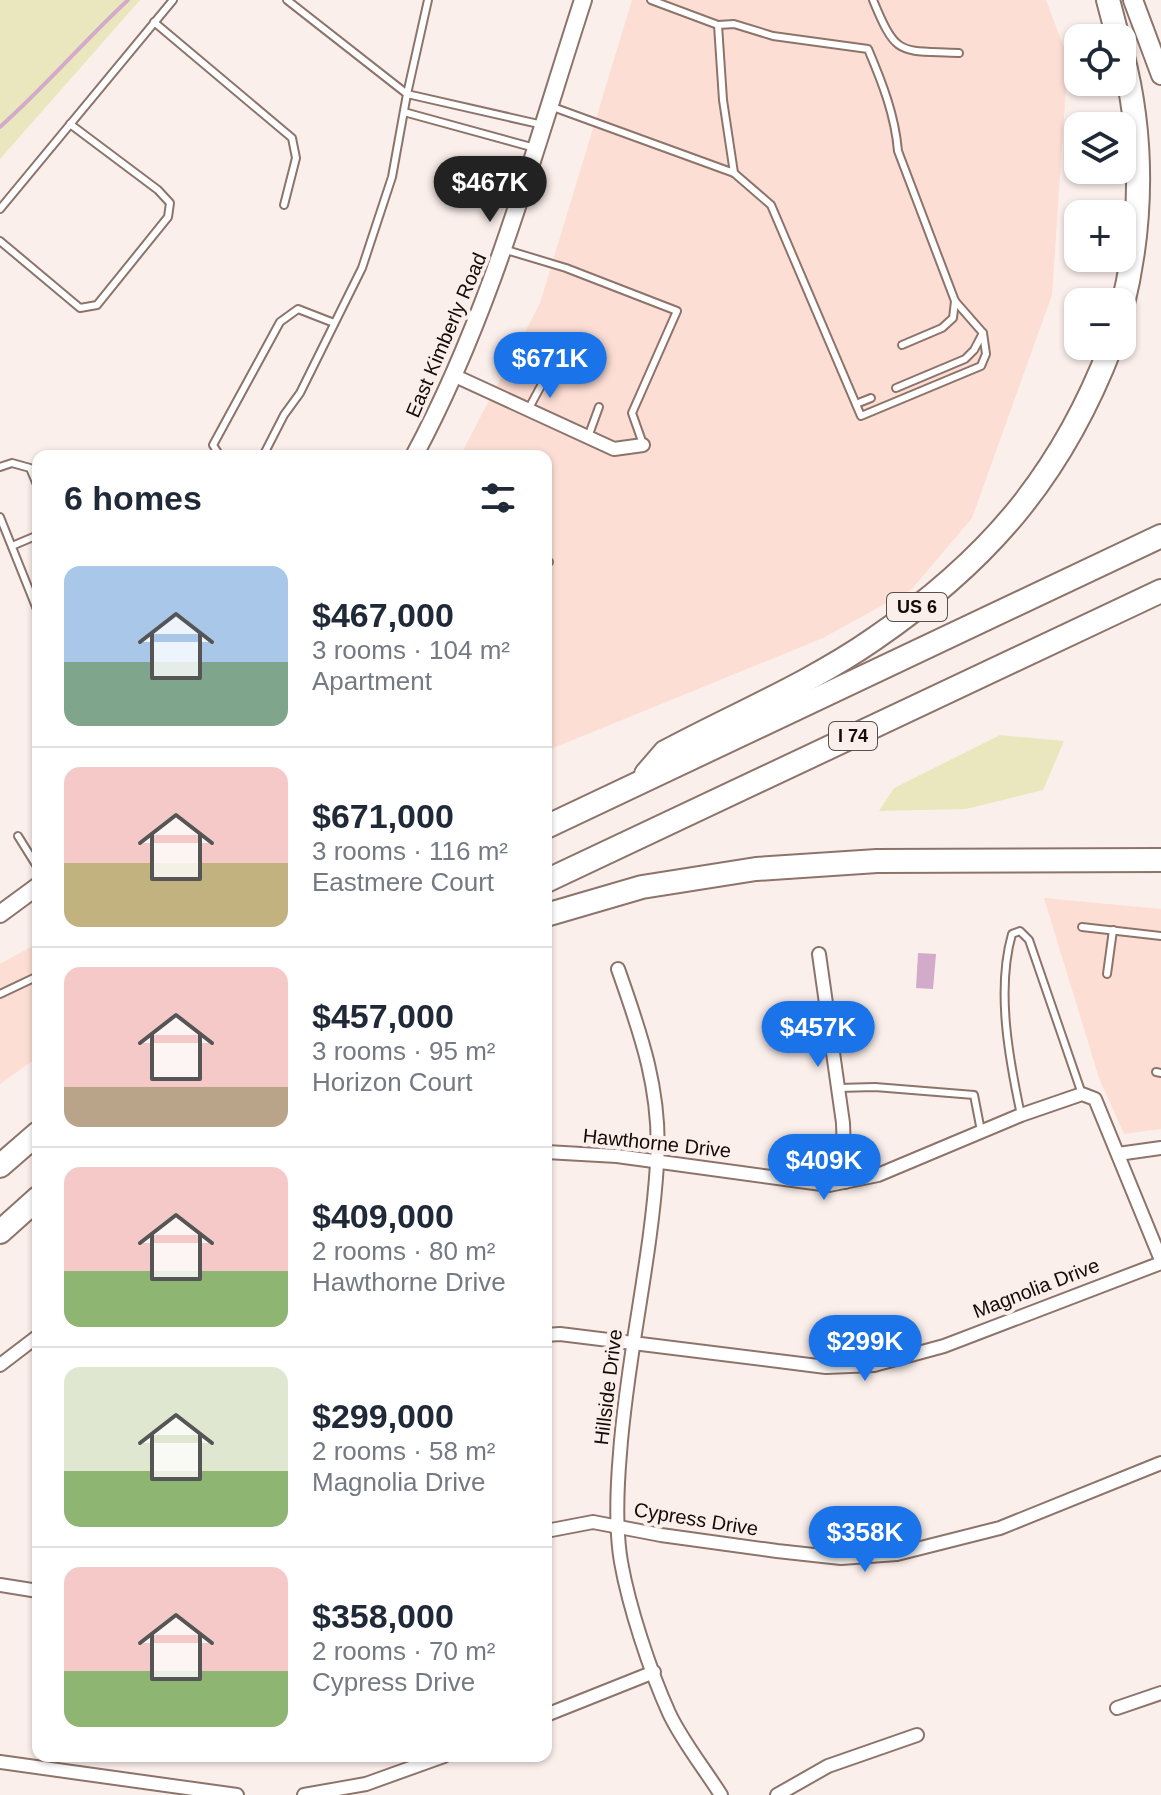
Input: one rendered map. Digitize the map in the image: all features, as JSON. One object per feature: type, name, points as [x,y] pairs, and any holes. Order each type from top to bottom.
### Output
[{"type":"highway","points":[[1108,0],[1114,24]]},
{"type":"highway","points":[[1126,288],[1133,250],[1138,184],[1131,96]]},
{"type":"highway","name":"US 6","points":[[640,782],[665,752],[874,640],[949,582],[999,533],[1046,476],[1082,414],[1105,360]]},
{"type":"highway","name":"I 74","points":[[552,824],[1161,536]]},
{"type":"highway","name":"I 74","points":[[552,878],[1161,591]]},
{"type":"highway","points":[[552,913],[642,887],[769,868],[877,861],[1161,860]]},
{"type":"highway","points":[[0,1166],[32,1138]]},
{"type":"highway","points":[[0,1232],[32,1203]]},
{"type":"main road","name":"East Kimberly Road","points":[[417,450],[453,375],[503,249],[583,0]]},
{"type":"main road","points":[[1133,0],[1161,75]]},
{"type":"main road","points":[[0,914],[32,890]]},
{"type":"street","points":[[453,375],[614,449],[643,445]]},
{"type":"street","points":[[819,954],[843,1123],[845,1182]]},
{"type":"street","name":"Hillside Drive","points":[[618,969],[646,1046],[653,1083],[658,1161],[625,1389],[617,1494],[621,1561],[670,1715],[721,1795]]},
{"type":"street","points":[[1082,1094],[1095,1099],[1161,1261]]},
{"type":"street","name":"Hawthorne Drive","points":[[552,1152],[617,1156],[829,1185],[878,1175],[1021,1115],[1082,1094]]},
{"type":"street","points":[[1118,1154],[1161,1148]]},
{"type":"street","name":"Magnolia Drive","points":[[552,1335],[826,1367],[874,1365],[944,1346],[1161,1261]]},
{"type":"street","points":[[0,1365],[32,1340]]},
{"type":"street","name":"Cypress Drive","points":[[552,1530],[593,1522],[690,1539],[841,1558],[897,1554],[1000,1528],[1161,1463]]},
{"type":"street","points":[[0,1585],[32,1590]]},
{"type":"street","points":[[552,1713],[654,1672]]},
{"type":"street","points":[[1117,1708],[1161,1693]]},
{"type":"street","points":[[777,1795],[828,1766],[917,1735]]},
{"type":"street","points":[[0,1762],[237,1795]]},
{"type":"street","points":[[304,1795],[366,1784],[427,1762]]},
{"type":"lane","points":[[0,209],[173,0]]},
{"type":"lane","points":[[287,0],[407,94],[543,125]]},
{"type":"lane","points":[[266,450],[284,415],[300,393],[362,268],[392,177],[428,0]]},
{"type":"lane","points":[[549,106],[734,173],[771,205],[861,416],[981,366],[986,354],[983,333],[955,301],[898,151],[887,92],[868,49],[773,36],[734,24],[718,25],[651,0]]},
{"type":"lane","points":[[873,0],[887,35],[896,44],[907,50],[959,53]]},
{"type":"lane","points":[[154,22],[292,138],[296,158],[284,205]]},
{"type":"lane","points":[[718,25],[723,100],[734,173]]},
{"type":"lane","points":[[404,112],[536,148]]},
{"type":"lane","points":[[0,241],[80,308],[97,305],[168,217],[170,203],[158,190],[70,124]]},
{"type":"lane","points":[[503,249],[566,268],[677,311],[632,413],[643,445]]},
{"type":"lane","points":[[902,345],[942,328],[953,318],[955,301]]},
{"type":"lane","points":[[216,450],[213,445],[280,322],[298,309],[334,323]]},
{"type":"lane","points":[[896,388],[965,359],[983,333]]},
{"type":"lane","points":[[528,410],[543,382]]},
{"type":"lane","points":[[856,404],[871,398]]},
{"type":"lane","points":[[588,437],[599,407]]},
{"type":"lane","points":[[0,467],[12,463],[30,468],[32,473]]},
{"type":"lane","points":[[0,517],[32,597]]},
{"type":"lane","points":[[12,546],[32,538]]},
{"type":"lane","points":[[18,836],[32,858]]},
{"type":"lane","points":[[1082,927],[1161,936]]},
{"type":"lane","points":[[1107,974],[1113,930]]},
{"type":"lane","points":[[1021,1115],[1009,1059],[1006,1003],[1008,948],[1012,934],[1020,931],[1029,940],[1082,1094]]},
{"type":"lane","points":[[0,994],[32,979]]},
{"type":"lane","points":[[838,1088],[875,1087],[974,1095],[981,1131]]},
{"type":"shaded area","points":[[0,0],[140,0],[0,159]]},
{"type":"shaded area","points":[[632,0],[1046,0],[1064,47],[1065,96],[1052,295],[972,518],[912,589],[823,638],[552,749],[552,450],[463,450],[540,303]]},
{"type":"shaded area","points":[[1000,735],[1064,741],[1043,790],[966,809],[879,811],[894,788]]},
{"type":"shaded area","points":[[1044,898],[1161,909],[1161,1129],[1124,1134],[1099,1078]]},
{"type":"shaded area","points":[[32,946],[32,1061],[0,1084],[0,964]]},
{"type":"shaded area","points":[[918,953],[936,954],[933,989],[916,988]]},
{"type":"waterway","points":[[0,127],[128,0]]}]
